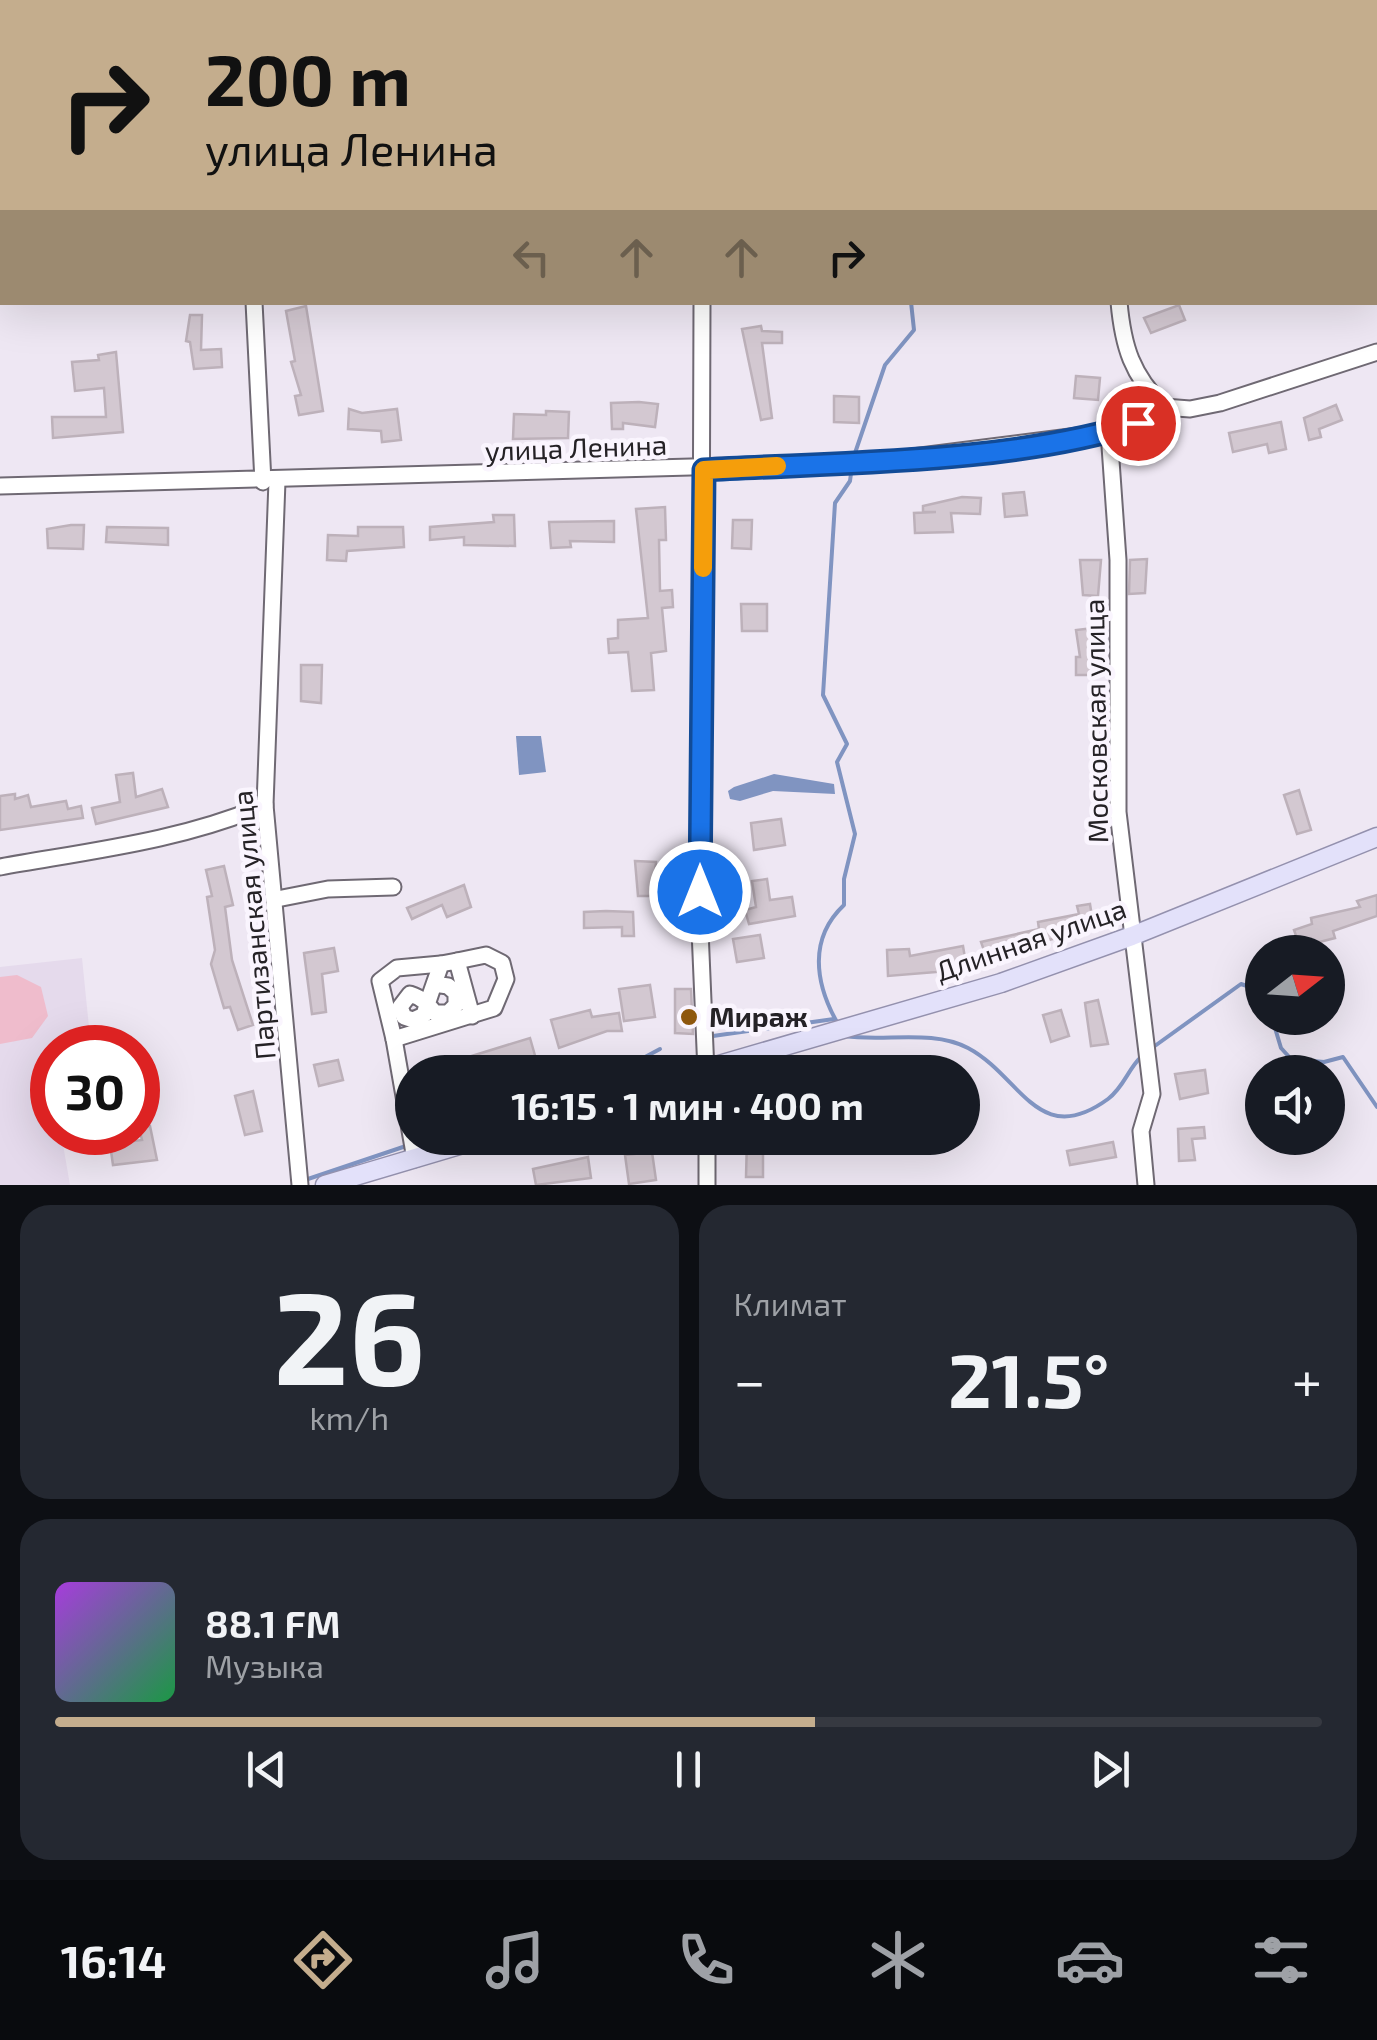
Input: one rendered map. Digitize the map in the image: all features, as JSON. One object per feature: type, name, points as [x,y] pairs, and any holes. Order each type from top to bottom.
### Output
[{"type":"main road","name":"Длинная улица","points":[[754,1055],[1002,983],[1132,936],[1377,837]]},
{"type":"main road","points":[[325,1185],[425,1155]]},
{"type":"street","name":"Партизанская улица","points":[[254,305],[270,482],[265,806],[277,899],[300,1185]]},
{"type":"street","points":[[702,305],[702,1055]]},
{"type":"street","points":[[1120,305],[1123,345],[1130,363],[1164,407]]},
{"type":"street","name":"улица Ленина","points":[[0,486],[270,482],[874,462],[1108,432],[1138,423],[1164,407],[1190,409],[1220,403],[1377,352]]},
{"type":"street","name":"Московская улица","points":[[1108,432],[1118,560],[1118,812],[1150,1072],[1151,1107],[1141,1131],[1146,1185]]},
{"type":"street","points":[[0,866],[151,840],[227,822],[265,806]]},
{"type":"street","points":[[277,899],[328,889],[393,887]]},
{"type":"street","points":[[394,1039],[494,1008],[506,979],[502,964],[486,955],[397,968],[380,981],[415,1158]]},
{"type":"street","points":[[434,984],[448,986],[456,993],[456,1005],[442,1015],[428,1003],[434,984],[449,963]]},
{"type":"street","points":[[449,963],[472,1016]]},
{"type":"street","points":[[707,1155],[707,1185]]},
{"type":"shaded area","points":[[82,958],[89,1025],[30,1025],[30,1155],[65,1155],[70,1185],[0,1185],[0,967]]},
{"type":"shaded area","points":[[17,975],[41,987],[48,1016],[41,1025],[30,1025],[30,1038],[0,1044],[0,977]]},
{"type":"water","points":[[516,736],[541,736],[546,772],[519,775]]},
{"type":"water","points":[[774,774],[834,784],[835,794],[773,791],[740,801],[730,799],[728,791],[734,787]]},
{"type":"building","points":[[1179,305],[1185,320],[1151,333],[1144,318]]},
{"type":"building","points":[[306,306],[323,411],[299,415],[295,396],[301,395],[291,362],[295,361],[286,311]]},
{"type":"building","points":[[190,315],[202,315],[201,350],[221,349],[222,367],[194,369],[190,342],[186,341]]},
{"type":"building","points":[[761,326],[762,331],[782,332],[782,343],[762,343],[772,418],[761,420],[742,329]]},
{"type":"building","points":[[116,352],[123,432],[53,438],[52,417],[106,417],[104,388],[75,391],[72,362],[99,360],[98,355]]},
{"type":"building","points":[[1076,376],[1100,378],[1098,400],[1074,398]]},
{"type":"building","points":[[834,396],[859,397],[859,423],[834,422]]},
{"type":"building","points":[[611,403],[658,404],[655,427],[623,423],[623,429],[612,429]]},
{"type":"building","points":[[1336,405],[1342,420],[1319,429],[1321,437],[1309,440],[1304,418]]},
{"type":"building","points":[[349,409],[362,413],[397,409],[401,440],[382,442],[381,431],[348,429]]},
{"type":"building","points":[[546,411],[569,412],[568,438],[513,439],[514,414],[546,415]]},
{"type":"building","points":[[1281,422],[1286,449],[1269,453],[1267,444],[1233,452],[1229,433]]},
{"type":"building","points":[[1024,492],[1027,515],[1005,517],[1003,494]]},
{"type":"building","points":[[962,497],[981,498],[980,514],[951,513],[953,532],[915,533],[914,513],[936,512],[923,512],[923,506]]},
{"type":"building","points":[[665,507],[666,540],[659,540],[660,591],[672,590],[673,607],[662,608],[666,651],[651,653],[654,690],[632,691],[628,652],[609,653],[608,639],[618,638],[618,620],[648,618],[636,509]]},
{"type":"building","points":[[493,515],[514,515],[515,546],[464,545],[464,537],[430,540],[430,527],[494,522]]},
{"type":"building","points":[[733,520],[752,520],[751,549],[732,548]]},
{"type":"building","points":[[614,521],[614,542],[570,541],[571,547],[551,548],[549,522]]},
{"type":"building","points":[[84,525],[83,549],[48,548],[47,529]]},
{"type":"building","points":[[107,527],[168,528],[168,545],[106,542]]},
{"type":"building","points":[[358,527],[403,527],[404,547],[347,551],[346,561],[327,560],[328,535],[358,536]]},
{"type":"building","points":[[1147,559],[1145,593],[1129,594],[1130,560]]},
{"type":"building","points":[[1080,560],[1101,560],[1098,596],[1083,595]]},
{"type":"building","points":[[741,604],[767,604],[767,631],[742,631]]},
{"type":"building","points":[[1094,628],[1095,675],[1076,675],[1076,657],[1080,657],[1076,630]]},
{"type":"building","points":[[301,665],[322,665],[321,703],[301,701]]},
{"type":"building","points":[[133,773],[136,797],[162,789],[168,807],[96,824],[92,808],[120,802],[116,775]]},
{"type":"building","points":[[1299,790],[1311,830],[1297,834],[1284,795]]},
{"type":"building","points":[[15,794],[15,799],[28,795],[31,807],[66,801],[68,809],[81,806],[83,818],[0,830],[0,796]]},
{"type":"building","points":[[781,819],[785,845],[754,850],[751,823]]},
{"type":"building","points":[[635,861],[656,862],[653,896],[638,896]]},
{"type":"building","points":[[224,866],[233,905],[225,907],[232,960],[253,1025],[238,1030],[230,1007],[224,1008],[211,964],[215,950],[207,897],[212,896],[206,870]]},
{"type":"building","points":[[767,879],[770,900],[792,897],[795,916],[749,924],[745,910],[756,907],[752,881]]},
{"type":"building","points":[[464,885],[471,907],[447,917],[442,905],[412,919],[407,908]]},
{"type":"building","points":[[1377,895],[1377,916],[1333,931],[1334,935],[1296,935],[1294,930],[1312,924],[1311,918],[1360,907],[1357,901]]},
{"type":"building","points":[[1090,904],[1093,923],[1060,928],[1062,937],[1006,949],[987,959],[981,942],[1039,929],[1038,922],[1079,914],[1077,906]]},
{"type":"building","points":[[584,912],[633,912],[634,936],[622,936],[622,927],[584,928]]},
{"type":"building","points":[[760,935],[764,958],[737,962],[733,939]]},
{"type":"building","points":[[963,946],[966,964],[936,972],[888,976],[887,950],[909,949],[910,956]]},
{"type":"building","points":[[334,948],[338,971],[322,974],[326,1012],[312,1014],[304,953]]},
{"type":"building","points":[[650,985],[655,1017],[624,1021],[619,989]]},
{"type":"building","points":[[675,989],[691,989],[693,1034],[675,1033]]},
{"type":"building","points":[[1098,1000],[1108,1044],[1091,1046],[1085,1003]]},
{"type":"building","points":[[590,1010],[592,1017],[619,1013],[622,1031],[607,1031],[559,1048],[551,1020]]},
{"type":"building","points":[[1061,1010],[1069,1036],[1051,1042],[1043,1015]]},
{"type":"building","points":[[530,1038],[535,1055],[475,1055]]},
{"type":"building","points":[[338,1060],[343,1080],[319,1086],[314,1065]]},
{"type":"building","points":[[1205,1070],[1208,1093],[1180,1099],[1175,1074]]},
{"type":"building","points":[[253,1091],[262,1131],[245,1135],[235,1096]]},
{"type":"building","points":[[1204,1127],[1205,1138],[1192,1139],[1195,1160],[1179,1161],[1178,1129]]},
{"type":"building","points":[[1113,1142],[1116,1157],[1070,1165],[1067,1151]]},
{"type":"building","points":[[112,1155],[156,1155],[157,1160],[113,1165]]},
{"type":"building","points":[[625,1155],[652,1155],[656,1180],[629,1184]]},
{"type":"building","points":[[747,1155],[763,1155],[763,1177],[746,1177]]},
{"type":"building","points":[[588,1157],[591,1178],[536,1185],[533,1169]]},
{"type":"waterway","points":[[854,456],[885,365],[914,330],[911,305]]},
{"type":"waterway","points":[[838,1024],[820,977],[820,946],[844,905],[844,879],[855,834],[837,762],[847,744],[823,695],[835,503],[850,481],[852,466]]},
{"type":"waterway","points":[[1152,1048],[1241,984],[1245,985]]},
{"type":"waterway","points":[[713,1036],[834,1019]]},
{"type":"waterway","points":[[1277,1035],[1281,1048],[1291,1059],[1324,1062],[1343,1057],[1377,1107]]},
{"type":"waterway","points":[[845,1036],[924,1037],[954,1042],[986,1060],[1032,1103],[1047,1113],[1064,1116],[1084,1113],[1108,1099],[1141,1057]]},
{"type":"waterway","points":[[649,1055],[660,1049]]},
{"type":"waterway","points":[[305,1180],[395,1150]]},
{"type":"slow traffic","points":[[703,568],[704,470],[777,466]]},
{"type":"place","name":"Мираж","points":[[689,1017]]},
{"type":"route","points":[[700,892],[704,470],[874,462],[1070,440],[1138,423]]}]
